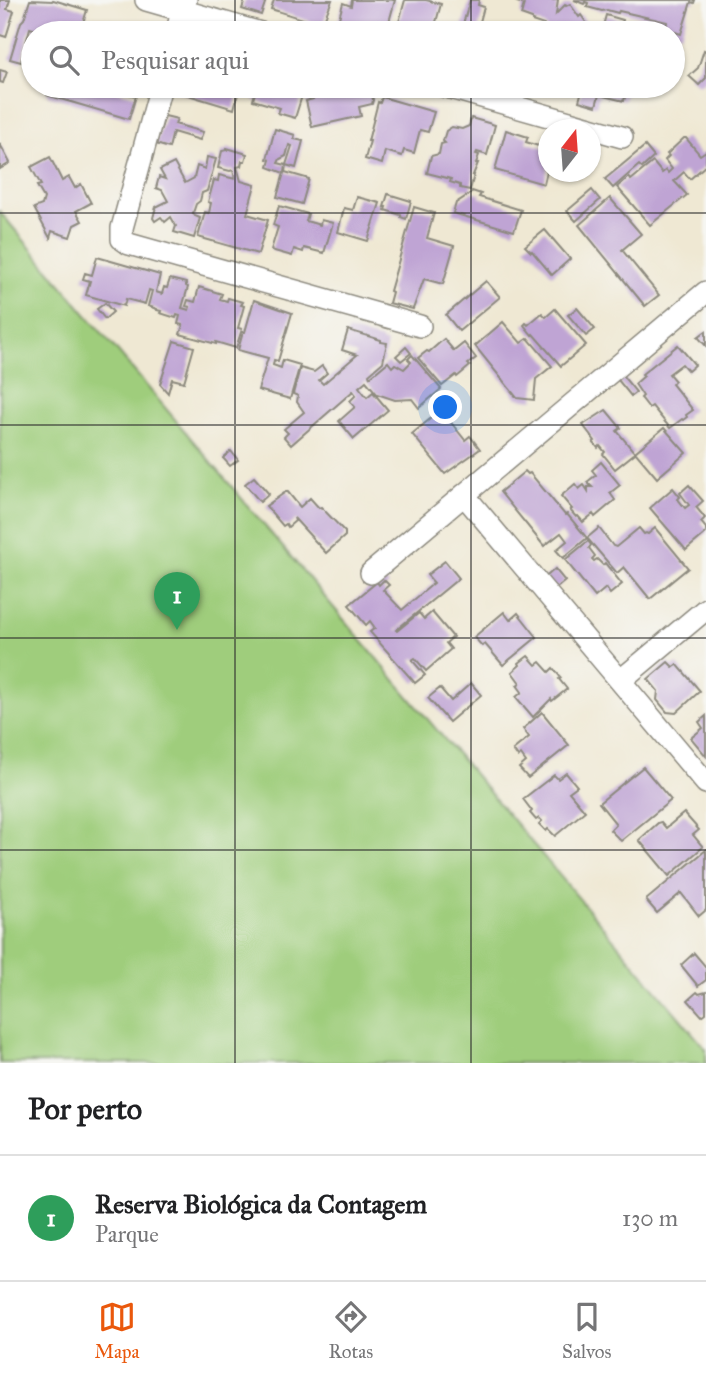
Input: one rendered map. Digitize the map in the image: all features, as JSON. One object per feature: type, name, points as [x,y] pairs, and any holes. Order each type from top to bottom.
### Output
[{"type":"street","points":[[146,0],[184,5],[228,21]]},
{"type":"street","points":[[159,98],[122,228],[122,239],[129,244],[420,326]]},
{"type":"street","points":[[485,98],[622,137]]},
{"type":"street","points":[[371,573],[706,292]]},
{"type":"street","points":[[464,495],[706,783]]},
{"type":"street","points":[[621,680],[706,609]]},
{"type":"green space","points":[[0,212],[706,1049],[706,1063],[0,1063]]},
{"type":"building","points":[[0,0],[10,0],[7,9],[14,11],[6,37],[0,35]]},
{"type":"building","points":[[30,0],[53,0],[87,10],[84,21],[22,21]]},
{"type":"building","points":[[245,0],[266,0],[261,15],[242,9]]},
{"type":"building","points":[[274,0],[332,0],[324,21],[309,21],[271,9]]},
{"type":"building","points":[[352,0],[395,0],[389,21],[338,21],[343,3],[351,6]]},
{"type":"building","points":[[405,0],[426,0],[441,4],[436,21],[399,21]]},
{"type":"building","points":[[470,0],[479,0],[478,5],[484,7],[480,21],[464,21]]},
{"type":"building","points":[[558,0],[556,14],[570,4],[585,21],[532,21],[521,15],[524,4],[517,2]]},
{"type":"building","points":[[574,0],[695,0],[694,3],[691,2],[685,21],[663,21],[619,11],[602,11],[587,7],[588,3]]},
{"type":"building","points":[[606,15],[623,20],[623,21],[604,21]]},
{"type":"building","points":[[21,22],[21,62],[10,59]]},
{"type":"building","points":[[704,50],[706,78],[699,85],[689,76],[698,68]]},
{"type":"building","points":[[0,70],[7,72],[3,83],[0,82]]},
{"type":"building","points":[[57,98],[135,98],[129,119]]},
{"type":"building","points":[[198,98],[237,98],[234,109]]},
{"type":"building","points":[[301,98],[295,118],[278,113],[280,108],[253,100]]},
{"type":"building","points":[[382,98],[385,98],[434,112],[428,132],[420,130],[414,153],[404,150],[402,156],[385,151],[382,164],[365,159],[378,102],[380,103]]},
{"type":"building","points":[[580,98],[598,98],[596,106],[579,101]]},
{"type":"building","points":[[373,100],[372,104],[359,107],[361,116],[312,127],[306,101]]},
{"type":"building","points":[[165,116],[177,119],[175,124],[203,132],[200,140],[173,132],[169,148],[156,144]]},
{"type":"building","points":[[471,118],[495,125],[487,155],[476,154],[479,155],[478,163],[470,190],[460,188],[460,185],[450,182],[451,179],[427,173],[431,156],[439,154],[441,144],[445,143],[443,141],[446,131],[452,127],[462,129],[469,126]]},
{"type":"building","points":[[275,129],[295,135],[294,139],[303,141],[296,168],[286,165],[285,172],[309,179],[302,204],[277,197],[284,173],[268,167],[270,160],[267,159]],"holes":[[[289,145],[292,146],[286,165],[278,163],[286,156]]]},
{"type":"building","points":[[506,130],[528,137],[526,142],[538,146],[538,182],[544,184],[495,170]]},
{"type":"building","points":[[684,138],[700,155],[706,151],[706,165],[690,179],[684,172],[674,181],[687,195],[650,225],[617,187],[629,177],[631,180],[653,162],[662,173],[666,170],[668,173],[672,169],[665,160],[669,156],[667,154]]},
{"type":"building","points":[[0,144],[10,163],[0,169]]},
{"type":"building","points":[[645,146],[654,157],[642,168],[639,165],[613,188],[605,179]]},
{"type":"building","points":[[227,148],[247,154],[245,161],[237,167],[241,181],[255,185],[247,214],[268,220],[258,254],[198,237],[205,212],[209,213],[211,203],[208,202],[214,180],[218,181],[219,175],[235,179],[233,170],[218,168],[222,151]]},
{"type":"building","points":[[50,157],[62,181],[69,177],[75,188],[81,184],[91,203],[76,211],[82,221],[74,225],[70,237],[52,231],[50,238],[34,208],[42,205],[44,198],[37,186],[41,185],[31,167]]},
{"type":"building","points":[[207,157],[216,159],[207,191],[202,193],[193,213],[200,218],[194,238],[174,232],[176,226],[171,217],[165,222],[161,217],[155,221],[153,218],[156,207],[168,201],[162,190],[156,188],[159,177],[165,179],[160,170],[174,163],[185,183],[194,178],[197,166],[205,169]]},
{"type":"building","points":[[592,190],[600,200],[576,221],[567,211]]},
{"type":"building","points":[[472,191],[481,194],[479,197],[521,210],[514,231],[453,213],[456,203]]},
{"type":"building","points":[[388,194],[411,201],[406,219],[385,210]]},
{"type":"building","points":[[357,197],[380,203],[368,241],[338,232],[344,208],[353,210]]},
{"type":"building","points":[[610,198],[641,234],[622,250],[659,295],[645,306],[579,225]]},
{"type":"building","points":[[279,206],[308,214],[306,221],[320,225],[321,220],[333,223],[324,253],[304,248],[303,252],[294,249],[292,256],[271,250],[278,227],[273,225]]},
{"type":"building","points":[[414,207],[434,213],[427,238],[454,246],[443,284],[424,279],[413,309],[389,303]]},
{"type":"building","points":[[545,230],[570,259],[552,275],[525,246]]},
{"type":"building","points":[[97,257],[160,275],[156,292],[162,294],[170,279],[186,283],[188,287],[182,308],[189,310],[190,307],[186,306],[188,300],[195,302],[199,287],[222,294],[220,299],[243,302],[238,328],[242,329],[236,348],[180,334],[183,325],[178,324],[180,316],[177,315],[176,318],[160,313],[161,311],[148,306],[152,291],[149,290],[145,304],[126,299],[124,306],[86,295],[90,281],[83,279],[85,273],[92,275]]},
{"type":"building","points":[[486,281],[500,297],[459,331],[446,315]]},
{"type":"building","points":[[254,300],[292,313],[278,361],[274,360],[273,365],[281,368],[283,360],[300,365],[290,399],[258,390],[268,358],[238,350]]},
{"type":"building","points":[[105,303],[113,312],[105,319],[97,309]]},
{"type":"building","points":[[577,308],[595,329],[586,336],[568,315]]},
{"type":"building","points":[[555,309],[586,345],[561,366],[524,325],[528,325],[542,313],[546,317]]},
{"type":"building","points":[[503,322],[521,343],[528,338],[552,366],[536,379],[534,400],[517,398],[475,346]]},
{"type":"building","points":[[348,330],[387,343],[383,362],[369,374],[370,377],[388,362],[392,367],[395,364],[404,369],[411,362],[408,359],[412,355],[441,389],[419,408],[412,399],[395,400],[377,394],[366,381],[359,387],[367,397],[373,392],[388,410],[354,439],[339,421],[355,407],[350,401],[356,395],[353,391],[291,445],[284,437],[288,433],[284,429],[304,412],[297,402],[298,396],[293,394],[300,368],[314,372],[322,366],[327,373],[319,380],[323,384],[357,355],[342,350]]},
{"type":"building","points":[[706,331],[706,346],[698,337]]},
{"type":"building","points":[[444,339],[454,351],[464,343],[476,358],[457,377],[456,375],[442,386],[418,358]]},
{"type":"building","points":[[174,341],[194,347],[184,382],[172,379],[168,393],[160,384]]},
{"type":"building","points":[[678,345],[695,365],[688,371],[682,364],[669,374],[675,381],[672,384],[693,410],[670,428],[652,406],[649,408],[641,398],[643,396],[635,384],[644,376],[642,374]]},
{"type":"building","points":[[406,347],[411,353],[401,361],[396,356]]},
{"type":"building","points":[[622,375],[636,392],[631,396],[618,380]]},
{"type":"building","points":[[441,410],[465,440],[470,436],[480,449],[445,474],[412,434]]},
{"type":"building","points":[[606,410],[621,428],[617,431],[635,453],[615,469],[583,425]]},
{"type":"building","points":[[664,428],[686,453],[657,478],[635,452]]},
{"type":"building","points":[[231,451],[238,460],[230,466],[223,458]]},
{"type":"building","points":[[601,462],[620,485],[610,493],[615,500],[595,517],[593,514],[583,522],[570,510],[572,509],[561,496],[575,484],[579,489],[584,485],[588,491],[588,487],[592,487],[587,482],[596,475],[592,470]]},
{"type":"building","points":[[525,471],[530,473],[587,538],[563,558],[556,550],[567,541],[561,533],[544,546],[500,492]]},
{"type":"building","points":[[254,477],[269,494],[260,502],[245,484]]},
{"type":"building","points":[[689,485],[703,501],[696,507],[705,518],[701,522],[706,533],[686,550],[650,508],[673,488],[685,508],[689,505],[680,493]]},
{"type":"building","points":[[287,491],[300,507],[310,498],[345,532],[345,536],[326,553],[294,518],[295,521],[288,527],[286,524],[283,526],[266,506]]},
{"type":"building","points":[[599,528],[616,547],[639,528],[644,534],[648,534],[655,528],[688,568],[650,599],[624,567],[617,573],[587,538]]},
{"type":"building","points":[[588,541],[595,556],[592,559],[597,559],[603,565],[605,563],[622,584],[610,594],[606,588],[595,597],[565,560]]},
{"type":"building","points":[[445,561],[459,578],[396,630],[419,613],[424,619],[432,612],[453,637],[446,643],[451,649],[426,671],[415,658],[412,660],[425,675],[415,683],[370,632],[375,628],[370,621],[366,625],[349,605],[377,582],[379,585],[384,580],[389,585],[383,590],[402,610],[434,583],[427,575]]},
{"type":"building","points":[[555,569],[565,581],[549,594],[540,582]]},
{"type":"building","points":[[504,612],[510,620],[518,613],[537,637],[503,665],[485,644],[482,646],[474,637]]},
{"type":"building","points":[[528,656],[536,665],[540,662],[549,672],[553,668],[567,689],[552,701],[551,699],[533,717],[516,697],[522,692],[517,685],[520,683],[512,672]]},
{"type":"building","points":[[668,662],[673,667],[677,664],[700,691],[676,713],[667,712],[657,700],[658,691],[648,679]]},
{"type":"building","points":[[471,683],[481,695],[449,722],[428,698],[440,688],[451,701]]},
{"type":"building","points":[[542,712],[569,745],[528,778],[519,768],[526,762],[513,750],[529,737],[523,729]]},
{"type":"building","points":[[706,716],[706,756],[691,738],[703,728],[699,722]]},
{"type":"building","points":[[643,767],[671,800],[621,841],[610,830],[616,824],[599,803]]},
{"type":"building","points":[[566,773],[577,786],[569,792],[585,811],[555,836],[539,824],[542,821],[539,818],[536,820],[523,799],[554,775],[558,779]]},
{"type":"building","points":[[684,813],[699,830],[693,835],[703,847],[669,876],[639,840],[658,823],[661,822],[666,828]]},
{"type":"building","points":[[706,850],[706,910],[699,916],[681,893],[657,913],[646,900]]},
{"type":"building","points":[[694,953],[706,967],[706,980],[698,986],[681,965]]},
{"type":"building","points":[[697,992],[706,992],[706,1013],[702,1016],[688,1000]]},
{"type":"place","name":"Reserva Biológica da Contagem","points":[[177,630]]}]
